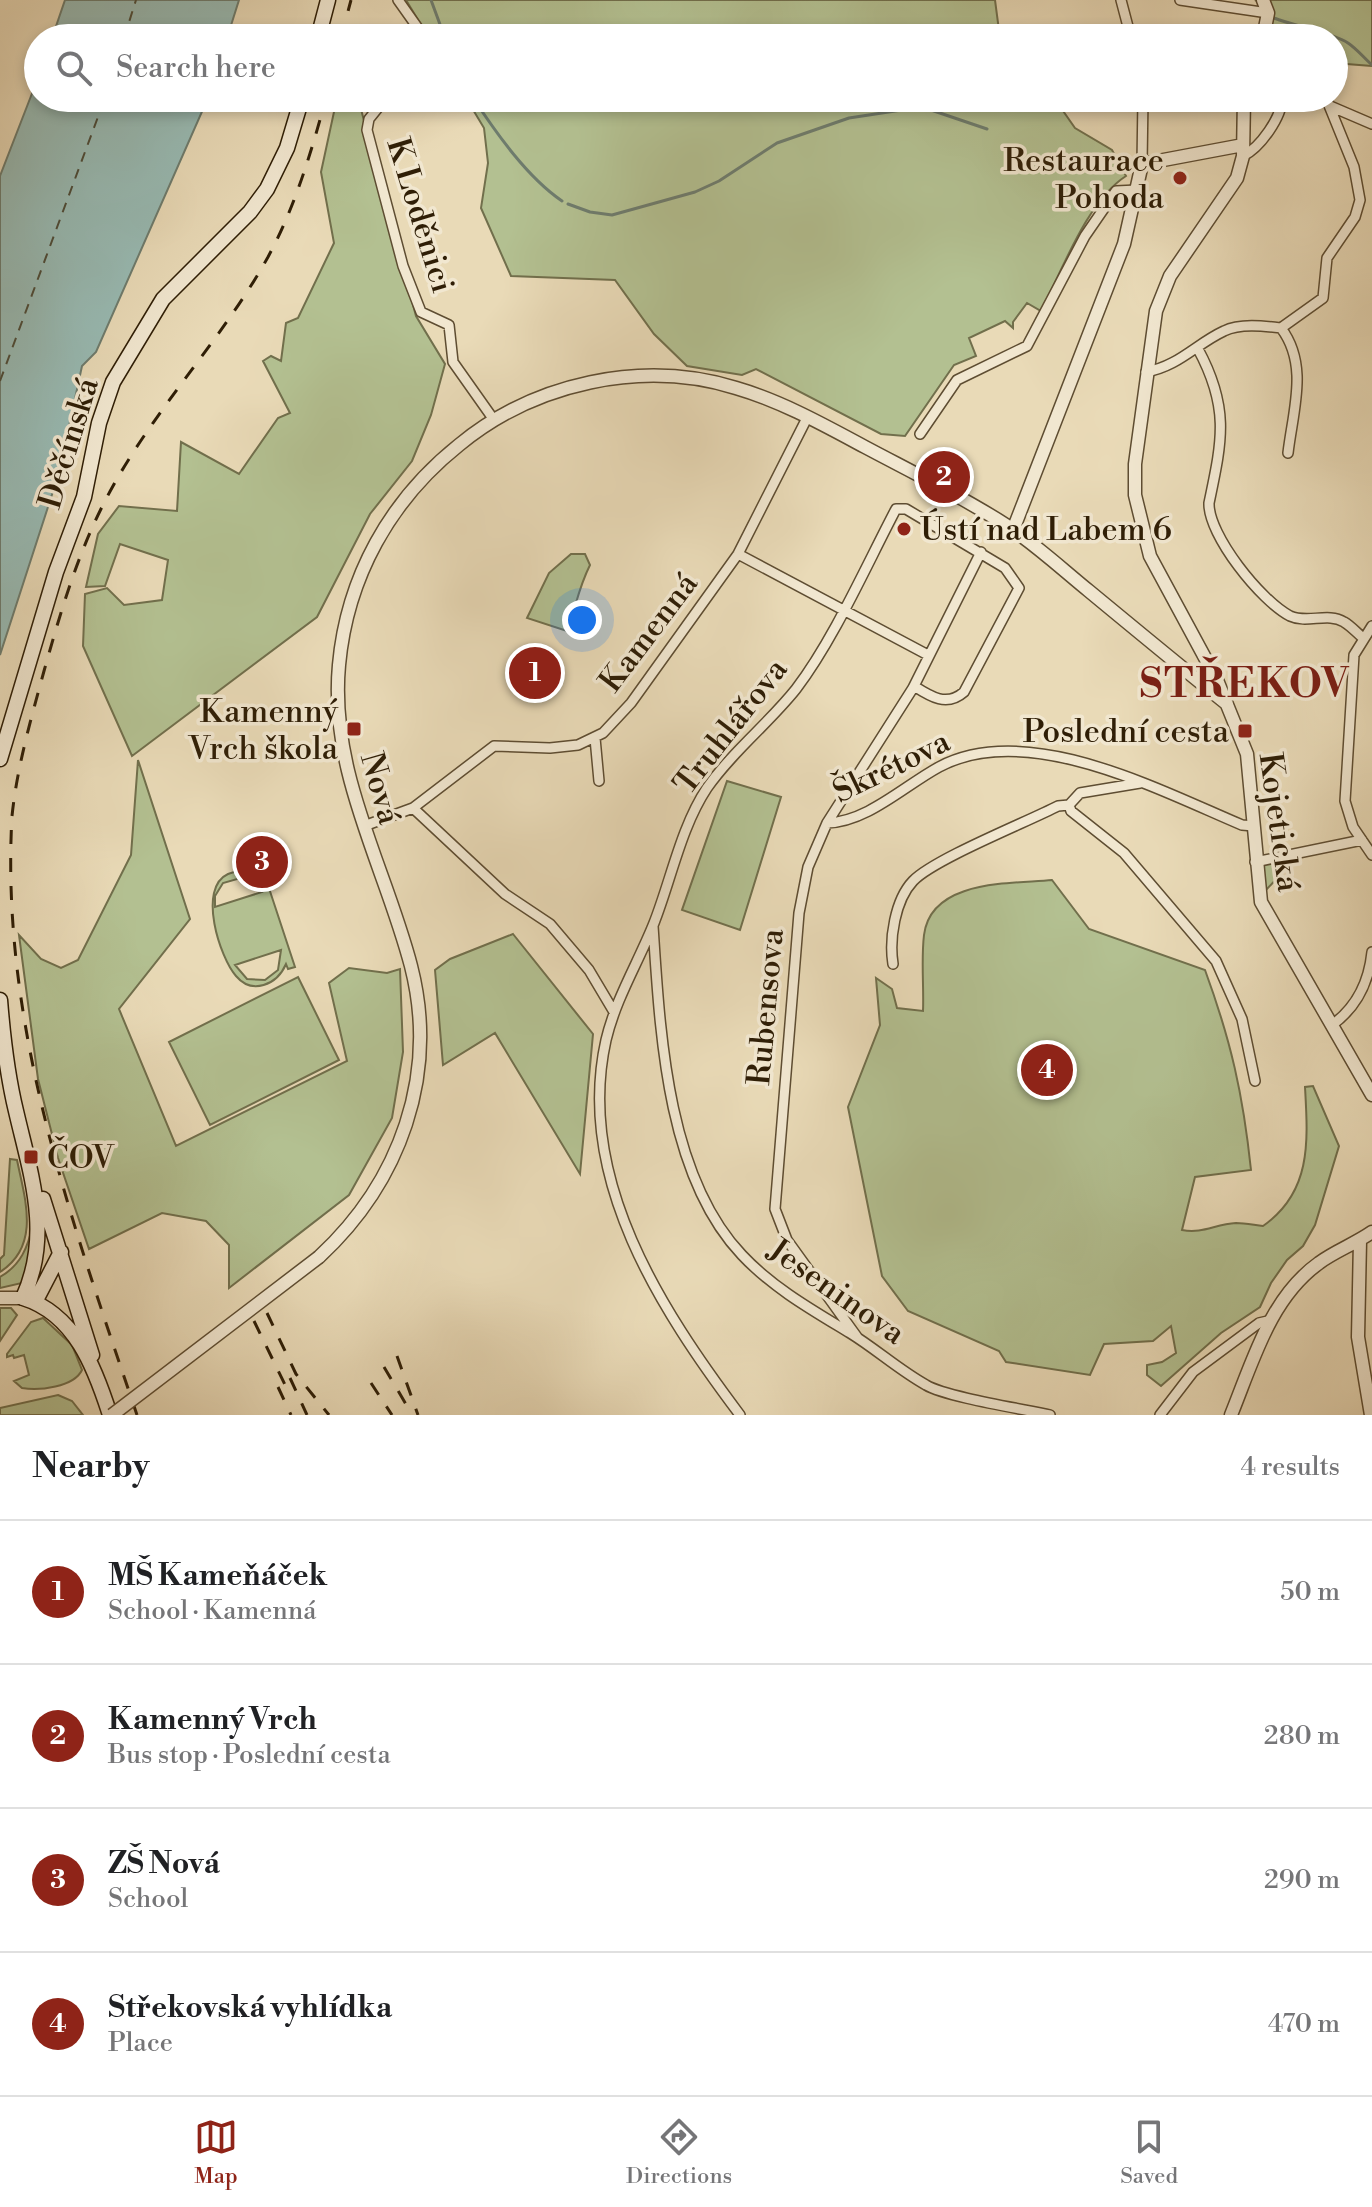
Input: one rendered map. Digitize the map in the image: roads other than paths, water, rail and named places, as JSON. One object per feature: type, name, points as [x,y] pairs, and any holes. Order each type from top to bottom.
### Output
[{"type":"main road","points":[[322,24],[328,0]]},
{"type":"main road","name":"Děčínská","points":[[0,759],[49,593],[84,497],[99,423],[113,382],[163,299],[250,212],[267,189],[287,148],[298,112]]},
{"type":"main road","points":[[0,1000],[7,1072],[32,1169],[111,1415]]},
{"type":"main road","points":[[29,1300],[39,1245],[32,1169]]},
{"type":"main road","points":[[29,1300],[61,1252]]},
{"type":"main road","points":[[29,1300],[75,1337],[96,1372]]},
{"type":"street","points":[[398,0],[415,24]]},
{"type":"street","points":[[1121,0],[1127,24]]},
{"type":"street","points":[[1180,0],[1268,13]]},
{"type":"street","points":[[1235,0],[1250,8]]},
{"type":"street","points":[[1263,0],[1268,13],[1266,24]]},
{"type":"street","name":"K Loděnici","points":[[375,112],[369,119],[367,130],[403,266],[421,312],[449,325],[453,362],[494,420]]},
{"type":"street","points":[[1143,112],[1142,164],[1124,244],[1013,530],[1227,704]]},
{"type":"street","name":"Kojetická","points":[[1244,112],[1243,151],[1237,178],[1170,276],[1156,311],[1135,464],[1135,495],[1150,556],[1227,704],[1247,754],[1261,902],[1372,1095]]},
{"type":"street","points":[[1142,164],[1219,149],[1254,151],[1277,112]]},
{"type":"street","points":[[1146,372],[1168,368],[1225,330],[1281,328],[1323,298],[1327,258],[1355,217],[1360,200],[1354,167],[1332,112]]},
{"type":"street","points":[[1348,112],[1372,124]]},
{"type":"street","points":[[920,434],[957,380],[1027,346],[1085,236],[1116,191],[1137,190]]},
{"type":"street","points":[[1281,328],[1291,342],[1298,373],[1288,453]]},
{"type":"street","points":[[1198,349],[1217,389],[1223,423],[1209,503],[1209,515],[1214,526],[1250,581],[1290,616],[1343,620],[1363,638]]},
{"type":"street","name":"Nová","points":[[111,1415],[319,1257],[355,1221],[387,1175],[409,1119],[417,1083],[420,1046],[412,968],[345,761],[338,706],[341,647],[354,592],[379,535],[405,498],[445,455],[494,420],[555,392],[607,380],[648,376],[690,378],[736,388],[807,418],[909,470],[1013,530]]},
{"type":"street","points":[[807,418],[738,554],[928,655]]},
{"type":"street","name":"Truhlářova","points":[[740,1415],[640,1261],[619,1211],[600,1112],[600,1079],[614,1012],[653,925],[694,813],[708,788],[798,686],[843,610],[896,509],[906,509],[981,552]]},
{"type":"street","points":[[914,686],[941,700],[955,700],[964,692],[1019,588],[1013,574],[981,552]]},
{"type":"street","name":"Rubensova","points":[[857,1337],[779,1227],[774,1200],[799,913],[808,867],[827,823],[914,686],[981,552]]},
{"type":"street","name":"Kamenná","points":[[364,826],[413,808],[494,746],[550,748],[595,738],[631,703],[738,554]]},
{"type":"street","points":[[1372,626],[1363,638],[1352,668],[1345,801],[1347,813],[1372,855]]},
{"type":"street","name":"Kamenná","points":[[595,738],[599,781]]},
{"type":"street","name":"Škrétova","points":[[827,823],[847,823],[941,766],[968,755],[1000,751],[1049,755],[1141,782],[1242,825],[1254,826]]},
{"type":"street","points":[[893,964],[891,950],[900,903],[915,879],[1058,806],[1069,805],[1080,793],[1141,782]]},
{"type":"street","points":[[1069,805],[1071,811],[1124,853],[1216,961],[1242,1019],[1255,1081]]},
{"type":"street","name":"Nová","points":[[413,808],[520,905],[550,924],[571,946],[614,1012]]},
{"type":"street","points":[[1255,862],[1362,840]]},
{"type":"street","name":"Jeseninova","points":[[653,925],[661,1033],[671,1095],[693,1174],[714,1215],[740,1252],[761,1273],[928,1387],[1050,1415]]},
{"type":"street","points":[[1332,1025],[1345,1015],[1370,977],[1372,952]]},
{"type":"street","points":[[1231,1415],[1251,1359],[1289,1288],[1320,1262],[1372,1232]]},
{"type":"street","points":[[1360,1241],[1358,1337],[1371,1415]]},
{"type":"street","points":[[0,1298],[29,1300]]},
{"type":"street","points":[[1160,1415],[1193,1372],[1259,1323],[1272,1320]]},
{"type":"water","points":[[65,0],[239,0],[231,24],[57,24]]},
{"type":"water","points":[[25,112],[202,112],[96,352],[82,366],[59,473],[0,655],[0,176]]},
{"type":"waterway","points":[[431,0],[440,24]]},
{"type":"waterway","points":[[1274,18],[1294,24]]},
{"type":"waterway","points":[[1348,44],[1372,65]]},
{"type":"waterway","points":[[483,112],[525,167],[562,201]]},
{"type":"waterway","points":[[568,204],[590,212],[612,215],[695,192],[719,181],[777,143],[849,118],[889,112]]},
{"type":"waterway","points":[[937,112],[987,129]]},
{"type":"railway","points":[[345,24],[351,0]]},
{"type":"railway","points":[[137,1415],[66,1196],[29,1046],[17,971],[11,894],[14,798],[25,743],[51,647],[73,577],[101,508],[150,427],[231,316],[268,257],[294,199],[322,112]]},
{"type":"railway","points":[[267,1313],[296,1374],[329,1415]]},
{"type":"railway","points":[[254,1321],[289,1393]]},
{"type":"railway","points":[[397,1356],[418,1415]]},
{"type":"railway","points":[[384,1367],[410,1411]]},
{"type":"railway","points":[[290,1378],[307,1415]]},
{"type":"railway","points":[[371,1383],[392,1415]]},
{"type":"railway","points":[[278,1387],[291,1415]]},
{"type":"place","name":"Restaurace Pohoda","points":[[1180,178]]},
{"type":"place","name":"Kamenný Vrch","points":[[944,477]]},
{"type":"place","name":"Ústí nad Labem 6","points":[[904,529]]},
{"type":"place","name":"MŠ Kameňáček","points":[[535,673]]},
{"type":"place","name":"Kamenný Vrch škola","points":[[354,729]]},
{"type":"place","name":"Poslední cesta","points":[[1245,731]]},
{"type":"place","name":"ZŠ Nová","points":[[262,862]]},
{"type":"place","name":"Střekovská vyhlídka","points":[[1047,1070]]},
{"type":"place","name":"ČOV","points":[[31,1157]]},
{"type":"district","name":"STŘEKOV","points":[[1245,683]]}]
